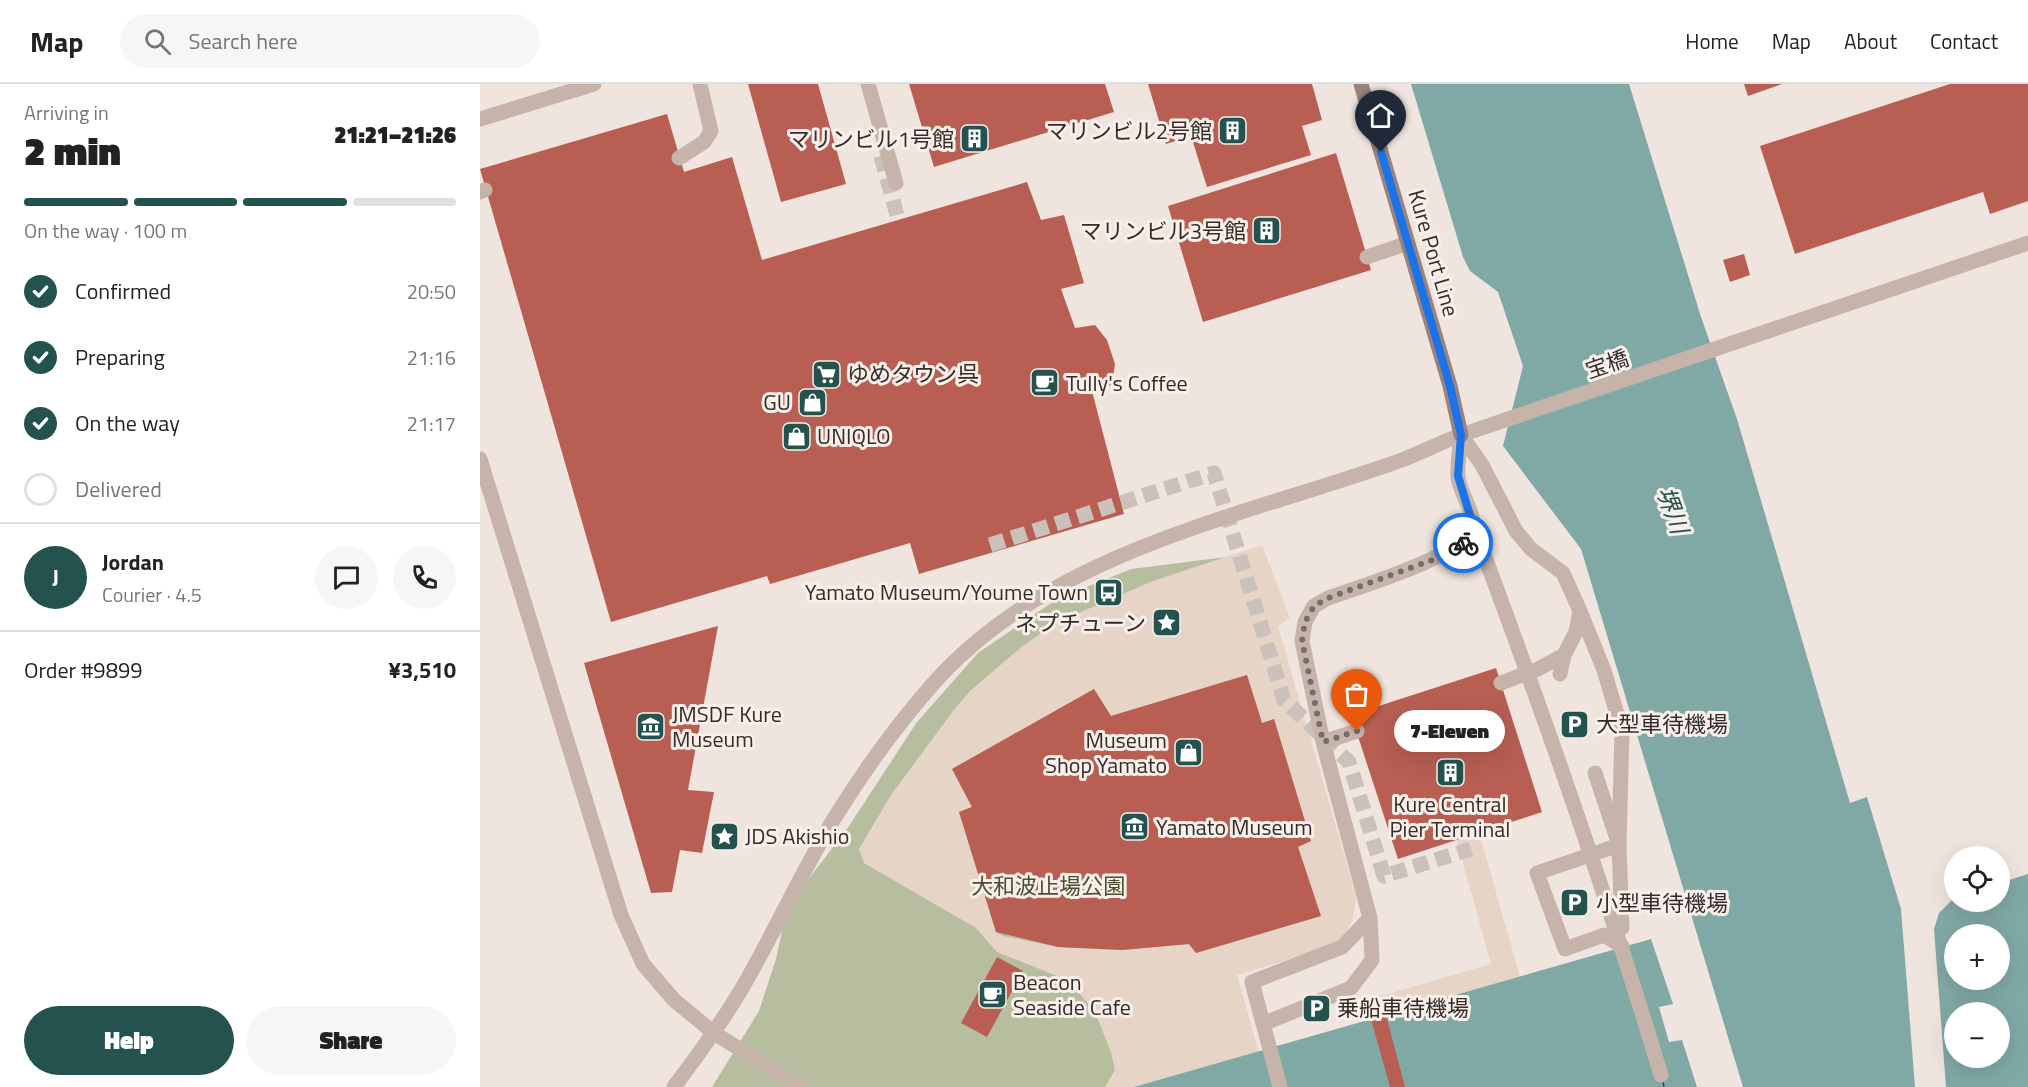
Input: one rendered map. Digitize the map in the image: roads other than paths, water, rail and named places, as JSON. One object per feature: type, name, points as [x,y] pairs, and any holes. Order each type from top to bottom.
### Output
[{"type":"main road","name":"Kure Port Line","points":[[1361,84],[1450,386],[1461,435]]},
{"type":"street","points":[[480,119],[594,84]]},
{"type":"street","points":[[680,158],[704,142],[711,131],[700,84]]},
{"type":"street","points":[[868,84],[896,183]]},
{"type":"street","points":[[1367,256],[1408,243]]},
{"type":"street","name":"宝橋","points":[[674,1087],[714,1033],[741,989],[837,814],[882,748],[933,684],[979,639],[1030,604],[1098,565],[1162,539],[1401,460],[1461,435],[1720,350],[2028,243]]},
{"type":"street","points":[[1461,435],[1458,476],[1473,525],[1529,673],[1591,853],[1661,1075]]},
{"type":"street","points":[[1461,435],[1482,465],[1515,531],[1531,549],[1563,573],[1604,670],[1622,731],[1618,844],[1622,946]]},
{"type":"street","points":[[480,459],[621,915],[644,964],[674,1000],[714,1033],[800,1087]]},
{"type":"street","points":[[1263,1024],[1351,988],[1372,960],[1370,918],[1323,742],[1302,641],[1305,622],[1314,606],[1457,548],[1470,536],[1473,525]]},
{"type":"street","points":[[1560,674],[1564,655],[1576,632],[1580,611]]},
{"type":"street","points":[[1501,683],[1529,673],[1564,655]]},
{"type":"street","points":[[1323,742],[1357,731]]},
{"type":"street","points":[[1595,773],[1618,844]]},
{"type":"street","points":[[1618,844],[1537,873],[1565,949],[1604,935],[1622,946]]},
{"type":"street","points":[[1280,1087],[1252,982],[1342,947],[1370,918]]},
{"type":"water","name":"堺川","points":[[1411,84],[1629,84],[1701,317],[1737,419],[1850,803],[1867,797],[1901,909],[1915,1087],[1743,1087],[1581,549],[1503,446],[1523,366],[1498,292],[1470,271],[1463,257]]},
{"type":"water","points":[[2028,874],[2028,1087],[1946,1087],[1945,1068],[2010,1068],[2010,1002],[1944,1002],[1944,1061],[1934,929],[1939,913],[1944,908],[1944,912],[2010,912],[2010,880]]},
{"type":"water","points":[[1651,939],[1673,1004],[1659,1007],[1669,1042],[1682,1040],[1697,1087],[1134,1087]]},
{"type":"tunnel","points":[[881,156],[898,219]]},
{"type":"tunnel","points":[[990,545],[1214,473],[1284,700],[1349,762],[1384,876],[1471,849]]},
{"type":"place","name":"マリンビル2号館","points":[[1233,131]]},
{"type":"place","name":"マリンビル1号館","points":[[975,139]]},
{"type":"place","name":"マリンビル3号館","points":[[1267,231]]},
{"type":"place","name":"ゆめタウン呉","points":[[826,374]]},
{"type":"place","name":"Tully's Coffee","points":[[1045,383]]},
{"type":"place","name":"GU","points":[[812,402]]},
{"type":"place","name":"UNIQLO","points":[[796,436]]},
{"type":"place","name":"Yamato Museum/Youme Town","points":[[1109,592]]},
{"type":"place","name":"ネプチューン","points":[[1167,623]]},
{"type":"place","name":"大型車待機場","points":[[1575,724]]},
{"type":"place","name":"JMSDF Kure Museum","points":[[651,727]]},
{"type":"place","name":"7-Eleven","points":[[1357,731]]},
{"type":"place","name":"Museum Shop Yamato","points":[[1188,753]]},
{"type":"place","name":"Kure Central Pier Terminal","points":[[1450,772]]},
{"type":"place","name":"Yamato Museum","points":[[1135,827]]},
{"type":"place","name":"JDS Akishio","points":[[724,836]]},
{"type":"place","name":"小型車待機場","points":[[1575,903]]},
{"type":"place","name":"Beacon Seaside Cafe","points":[[992,995]]},
{"type":"place","name":"乗船車待機場","points":[[1316,1008]]},
{"type":"park label","name":"大和波止場公園","points":[[1048,886]]}]
